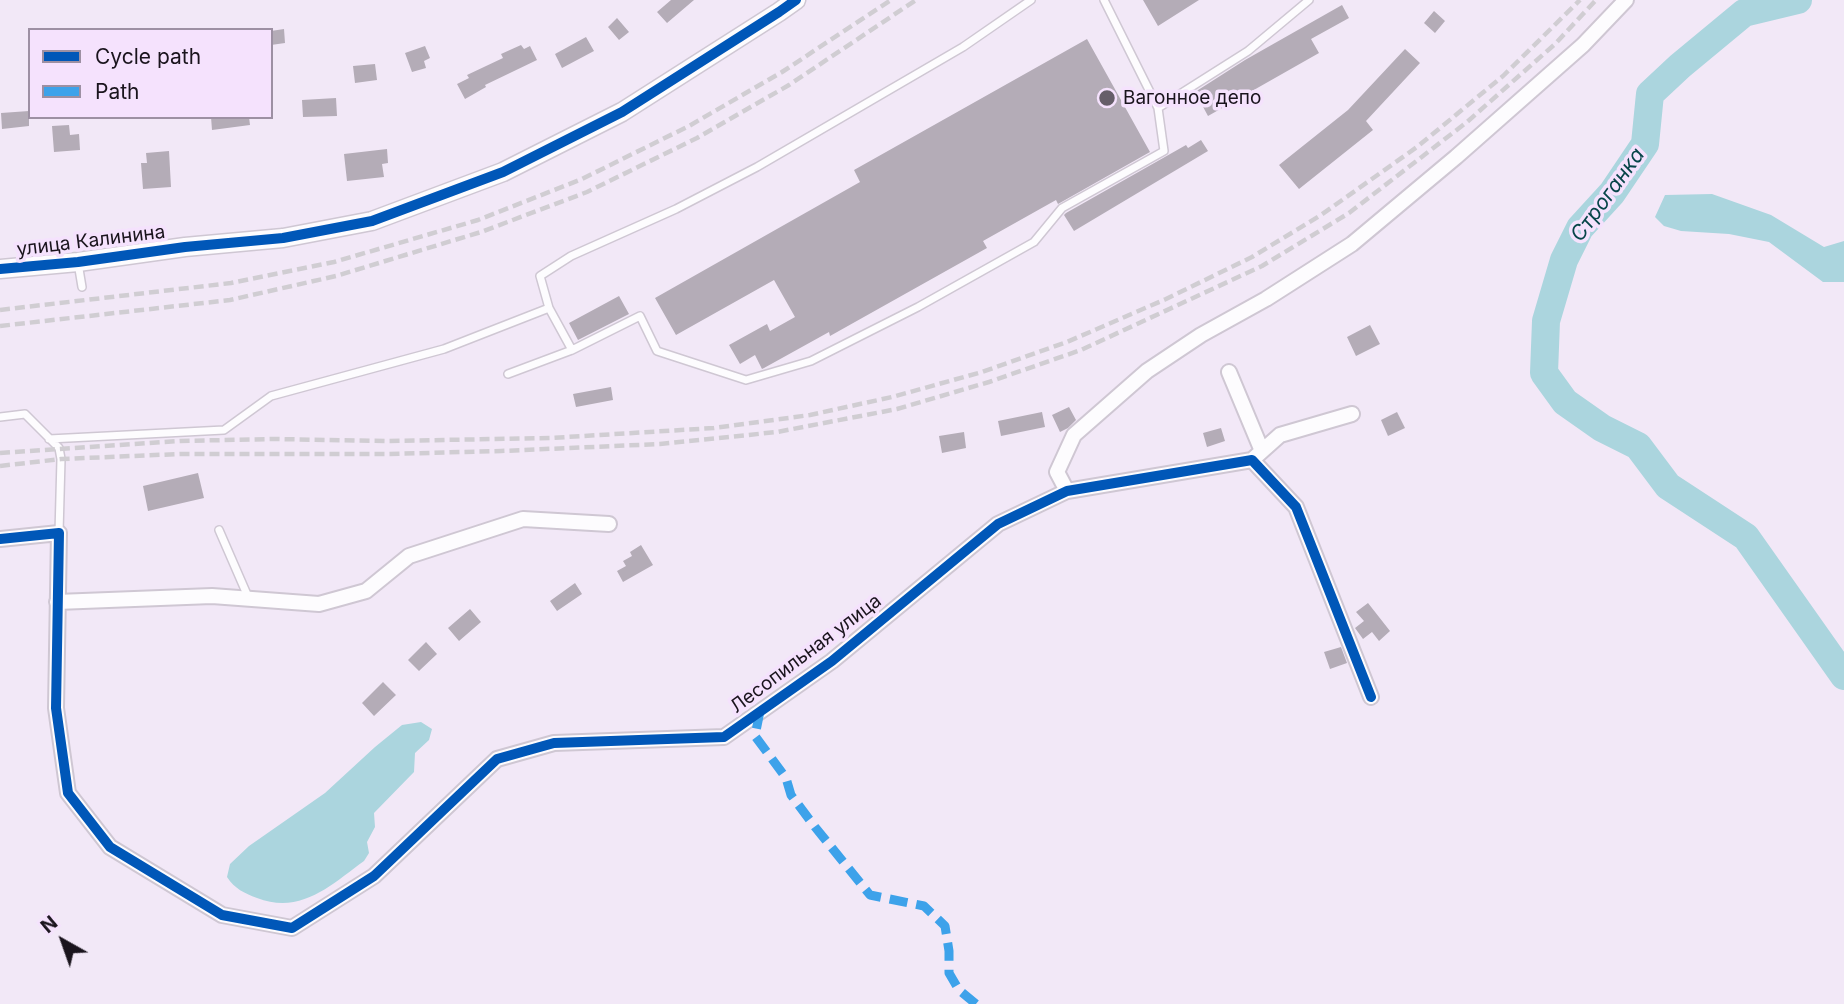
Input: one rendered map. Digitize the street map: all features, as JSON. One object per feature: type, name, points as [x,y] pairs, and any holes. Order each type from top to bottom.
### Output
[{"type":"street","name":"улица Калинина","points":[[0,269],[78,262],[186,247],[283,239],[372,220],[503,172],[622,112],[796,0]]},
{"type":"street","points":[[1067,491],[1057,472],[1074,435],[1147,371],[1352,244],[1583,45],[1626,0]]},
{"type":"street","points":[[1229,372],[1257,456],[1296,507],[1371,697]]},
{"type":"street","points":[[1257,456],[1280,435],[1352,414]]},
{"type":"street","name":"Лесопильная улица","points":[[59,533],[56,708],[68,793],[110,848],[222,915],[292,928],[374,876],[497,759],[554,743],[724,737],[832,661],[998,524],[1067,491],[1257,456]]},
{"type":"street","points":[[57,602],[212,597],[319,604],[366,591],[409,556],[523,519],[609,524]]},
{"type":"street","points":[[0,539],[59,533]]},
{"type":"lane","points":[[572,350],[549,308],[540,276],[571,256],[676,209],[757,167],[963,47],[1031,0]]},
{"type":"lane","points":[[508,374],[572,350],[640,316],[657,351],[746,380],[811,361],[918,307],[1034,242],[1062,208],[1164,151],[1158,108],[1104,0]]},
{"type":"lane","points":[[1158,108],[1248,51],[1309,0]]},
{"type":"lane","points":[[78,262],[82,287]]},
{"type":"lane","points":[[49,439],[224,430],[271,396],[444,349],[549,308]]},
{"type":"lane","points":[[0,417],[25,414],[59,448],[59,533]]},
{"type":"lane","points":[[219,530],[249,599]]},
{"type":"water","points":[[1712,194],[1771,215],[1824,247],[1844,241],[1844,282],[1823,282],[1769,242],[1729,234],[1681,231],[1664,226],[1655,217],[1665,195]]},
{"type":"water","points":[[421,722],[432,729],[429,740],[415,753],[414,772],[374,813],[375,827],[367,842],[369,853],[364,861],[315,895],[288,903],[257,898],[240,890],[230,881],[227,877],[230,864],[249,846],[325,793],[402,725]]},
{"type":"building","points":[[671,0],[694,0],[667,23],[657,12]]},
{"type":"building","points":[[1143,0],[1199,0],[1158,26]]},
{"type":"building","points":[[1342,5],[1349,18],[1311,39],[1319,53],[1208,116],[1195,92]]},
{"type":"building","points":[[1434,11],[1445,21],[1435,33],[1424,23]]},
{"type":"building","points":[[617,18],[629,32],[619,40],[608,27]]},
{"type":"building","points":[[284,29],[285,43],[273,45],[273,31]]},
{"type":"building","points":[[586,37],[594,51],[562,68],[555,54]]},
{"type":"building","points":[[1087,39],[1150,152],[1058,204],[1056,200],[983,241],[987,248],[830,336],[829,332],[762,369],[755,355],[740,364],[729,345],[767,324],[770,331],[795,317],[774,280],[676,335],[655,298],[860,182],[854,170]]},
{"type":"building","points":[[521,45],[524,49],[530,46],[537,60],[485,85],[486,87],[465,99],[457,84],[469,78],[467,75],[503,58],[501,54]]},
{"type":"building","points":[[425,46],[430,58],[424,61],[426,68],[412,72],[405,53]]},
{"type":"building","points":[[1405,49],[1420,63],[1366,121],[1373,130],[1299,189],[1279,165],[1348,110]]},
{"type":"building","points":[[375,64],[377,80],[355,83],[353,66]]},
{"type":"building","points":[[336,98],[337,116],[303,117],[302,100]]},
{"type":"building","points":[[28,111],[29,126],[2,129],[1,113]]},
{"type":"building","points":[[211,119],[249,119],[250,125],[212,130]]},
{"type":"building","points":[[69,125],[70,135],[79,134],[80,150],[54,152],[52,126]]},
{"type":"building","points":[[1201,140],[1208,151],[1074,231],[1064,215],[1066,213],[1186,145],[1188,148]]},
{"type":"building","points":[[387,149],[388,163],[382,164],[384,177],[347,181],[344,154]]},
{"type":"building","points":[[169,151],[171,187],[143,189],[141,163],[147,163],[146,153]]},
{"type":"building","points":[[619,296],[629,314],[578,340],[569,323]]},
{"type":"building","points":[[1370,325],[1380,344],[1356,356],[1347,337]]},
{"type":"building","points":[[611,387],[613,400],[576,407],[573,394]]},
{"type":"building","points":[[1069,407],[1076,420],[1060,432],[1052,415]]},
{"type":"building","points":[[1042,412],[1045,427],[1001,436],[998,421]]},
{"type":"building","points":[[1397,412],[1405,428],[1388,436],[1381,420]]},
{"type":"building","points":[[1221,428],[1225,441],[1207,447],[1203,433]]},
{"type":"building","points":[[964,432],[966,448],[942,453],[939,436]]},
{"type":"building","points":[[198,473],[204,498],[148,511],[143,486]]},
{"type":"building","points":[[641,545],[653,565],[623,582],[617,571],[626,566],[623,561],[632,556],[630,552]]},
{"type":"building","points":[[575,583],[582,594],[557,611],[550,601]]},
{"type":"building","points":[[1368,603],[1390,631],[1379,641],[1372,632],[1363,639],[1355,628],[1364,621],[1356,612]]},
{"type":"building","points":[[470,609],[481,622],[459,641],[448,628]]},
{"type":"building","points":[[426,642],[437,654],[419,671],[408,660]]},
{"type":"building","points":[[1341,647],[1347,663],[1330,669],[1324,652]]},
{"type":"building","points":[[383,682],[396,695],[374,716],[362,703]]},
{"type":"waterway","name":"Строганка","points":[[1798,0],[1744,13],[1650,94],[1645,144],[1612,193],[1580,228],[1564,260],[1546,321],[1544,373],[1565,402],[1602,428],[1638,446],[1668,486],[1746,537],[1844,676]]},
{"type":"railway","points":[[0,310],[231,283],[334,262],[478,220],[582,179],[689,126],[782,72],[891,0]]},
{"type":"railway","points":[[0,326],[230,300],[336,276],[481,232],[587,192],[697,138],[789,85],[916,0]]},
{"type":"railway","points":[[0,453],[180,441],[551,438],[714,428],[810,415],[892,397],[982,372],[1067,342],[1166,299],[1252,257],[1321,215],[1417,147],[1503,76],[1580,0]]},
{"type":"railway","points":[[0,466],[61,459],[180,454],[388,454],[660,444],[777,432],[897,409],[989,382],[1081,350],[1262,266],[1349,213],[1467,122],[1555,44],[1596,0]]},
{"type":"marked path","points":[[760,711],[755,736],[786,778],[791,795],[870,895],[924,906],[945,926],[949,973],[959,990],[976,1004]]},
{"type":"cycle path","points":[[0,269],[283,238],[372,221],[503,172],[622,112],[796,0]]},
{"type":"cycle path","points":[[0,539],[59,533],[56,708],[68,793],[110,847],[222,915],[292,928],[374,876],[497,759],[554,743],[724,737],[832,661],[998,524],[1067,491],[1252,460],[1296,507],[1371,697]]},
{"type":"place","name":"Вагонное депо","points":[[1107,98]]}]
